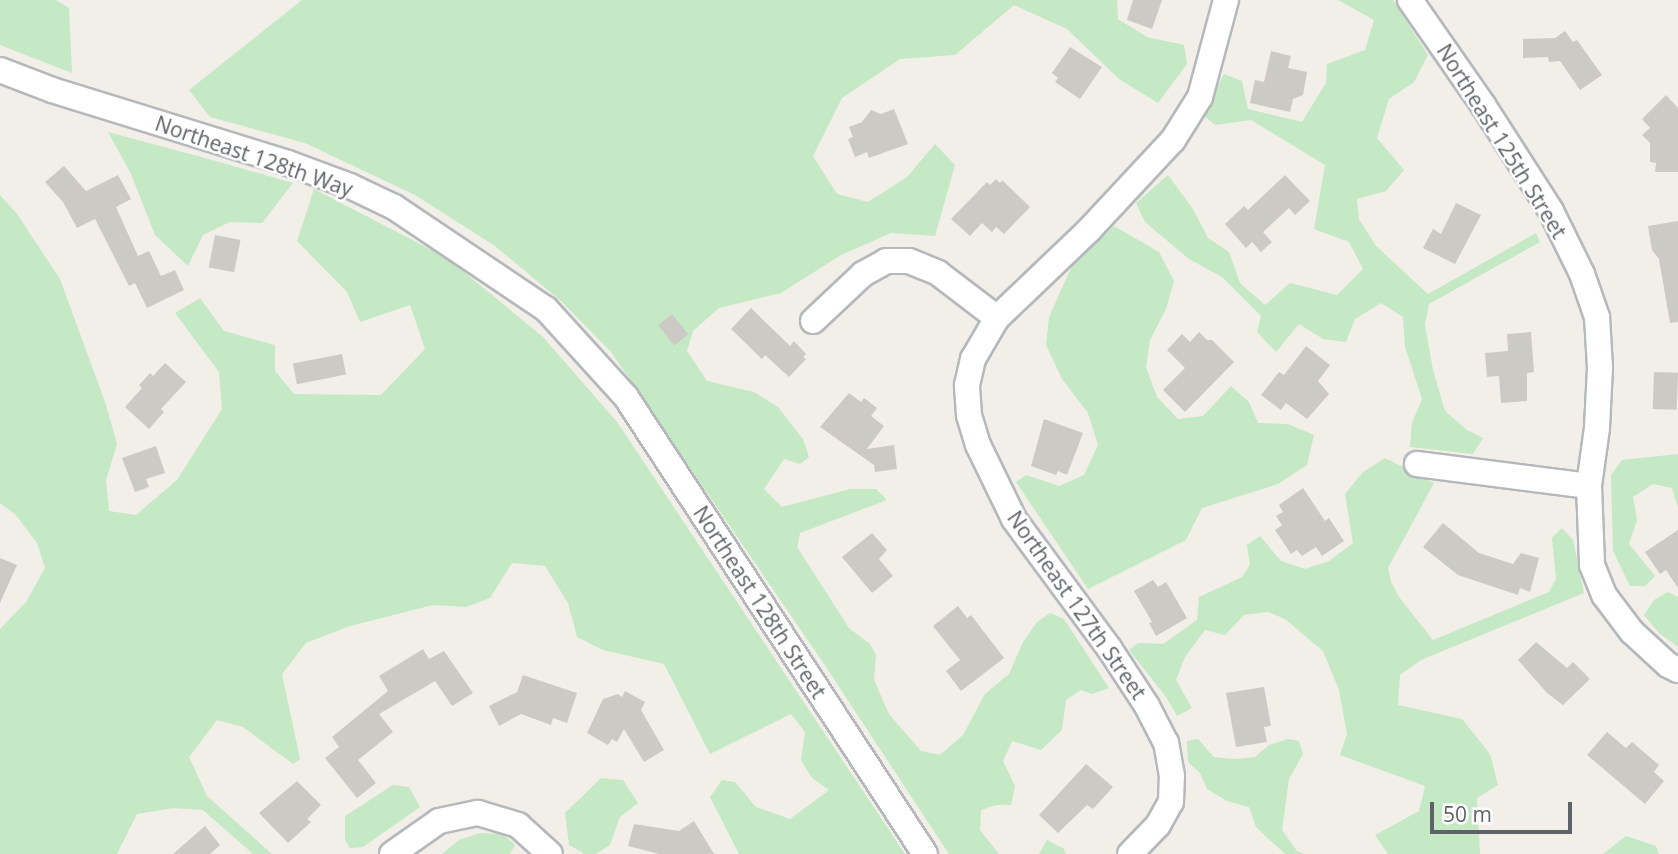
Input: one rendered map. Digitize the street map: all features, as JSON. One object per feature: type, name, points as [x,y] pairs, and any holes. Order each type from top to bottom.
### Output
[{"type":"street","name":"Northeast 127th Street","points":[[1130,854],[1158,825],[1171,802],[1172,776],[1166,743],[1147,706],[1109,648],[1014,519],[978,445],[969,415],[967,385],[973,359],[997,318],[1089,230],[1173,140],[1200,97],[1226,0]]},
{"type":"street","name":"Northeast 125th Street","points":[[1410,0],[1544,201],[1582,274],[1597,317],[1600,369],[1597,428],[1589,486],[1592,565],[1604,595],[1632,632],[1668,665],[1678,670]]},
{"type":"street","name":"Northeast 128th Way","points":[[0,70],[52,90],[310,170],[394,207],[547,309],[589,354]]},
{"type":"street","points":[[813,321],[863,274],[886,261],[909,261],[938,273],[997,318]]},
{"type":"street","name":"Northeast 128th Street","points":[[589,354],[626,397],[925,854]]},
{"type":"street","points":[[1417,464],[1589,486]]},
{"type":"street","points":[[392,854],[439,821],[478,813],[518,825],[550,854]]},
{"type":"green space","points":[[0,0],[56,0],[69,8],[72,73],[0,45]]},
{"type":"green space","points":[[302,0],[1117,0],[1118,19],[1147,37],[1184,45],[1187,64],[1158,103],[1119,79],[1067,29],[1014,5],[955,55],[900,59],[842,98],[813,156],[837,194],[868,202],[907,177],[935,144],[955,165],[935,236],[891,233],[841,255],[781,293],[719,308],[693,331],[687,351],[707,381],[754,392],[778,407],[803,439],[809,457],[800,464],[784,459],[764,489],[782,507],[850,489],[876,489],[887,500],[800,533],[797,547],[849,628],[870,644],[876,655],[874,680],[889,714],[921,751],[940,755],[963,735],[985,694],[1009,674],[1023,642],[1037,622],[1050,613],[1064,619],[1109,688],[1092,694],[1081,690],[1066,700],[1062,730],[1041,750],[1012,741],[1003,761],[1015,786],[1011,805],[996,805],[981,810],[980,830],[999,854],[949,854],[822,661],[611,352],[561,301],[495,246],[415,195],[305,143],[210,117],[189,90]]},
{"type":"green space","points":[[1338,0],[1393,0],[1428,55],[1414,82],[1389,99],[1377,138],[1404,170],[1386,191],[1357,199],[1359,219],[1376,246],[1428,294],[1536,233],[1540,242],[1429,304],[1425,325],[1433,370],[1445,411],[1467,430],[1483,438],[1473,454],[1410,447],[1412,423],[1422,399],[1405,347],[1403,317],[1381,303],[1355,319],[1346,342],[1323,339],[1299,324],[1276,352],[1257,332],[1261,316],[1222,277],[1189,259],[1145,222],[1136,203],[1168,175],[1193,209],[1208,238],[1229,252],[1240,283],[1265,305],[1290,283],[1337,295],[1363,269],[1349,242],[1314,229],[1325,165],[1251,120],[1215,125],[1203,115],[1224,74],[1242,81],[1248,109],[1302,122],[1326,83],[1327,64],[1365,50],[1374,20]]},
{"type":"green space","points":[[108,132],[293,183],[262,223],[230,222],[203,235],[188,266],[155,235],[131,174]]},
{"type":"green space","points":[[314,189],[447,258],[543,337],[617,422],[905,854],[739,854],[710,797],[722,780],[735,782],[756,807],[790,819],[829,790],[812,778],[801,760],[805,732],[791,714],[710,754],[664,664],[603,650],[577,637],[568,603],[545,566],[512,563],[490,598],[466,607],[433,605],[350,626],[306,643],[282,674],[300,759],[293,764],[243,727],[217,720],[189,757],[207,796],[272,854],[253,854],[203,810],[173,808],[137,814],[117,854],[0,854],[0,629],[26,602],[45,568],[37,543],[15,514],[0,503],[0,195],[17,214],[60,279],[105,402],[117,444],[106,480],[109,511],[136,515],[177,480],[222,409],[219,372],[175,313],[200,298],[224,331],[275,345],[275,371],[294,394],[381,395],[425,349],[410,305],[360,322],[347,292],[297,241]]},
{"type":"green space","points":[[1114,226],[1159,252],[1174,281],[1166,309],[1150,340],[1146,367],[1157,397],[1178,419],[1203,416],[1231,386],[1249,402],[1258,423],[1288,424],[1314,435],[1307,465],[1278,484],[1202,508],[1186,540],[1088,589],[1016,482],[1026,475],[1059,486],[1084,475],[1098,445],[1088,413],[1062,379],[1046,345],[1049,317],[1072,266]]},
{"type":"green space","points":[[1678,454],[1678,508],[1672,488],[1653,484],[1633,497],[1637,520],[1629,544],[1655,576],[1645,586],[1630,586],[1613,551],[1611,475],[1622,460]]},
{"type":"green space","points":[[1385,458],[1434,483],[1388,568],[1391,582],[1399,597],[1433,640],[1549,592],[1556,579],[1552,538],[1562,528],[1573,540],[1584,593],[1421,660],[1400,675],[1398,705],[1462,719],[1490,754],[1498,785],[1477,798],[1480,854],[1388,854],[1375,835],[1419,811],[1425,786],[1340,755],[1347,734],[1339,690],[1323,651],[1285,619],[1268,612],[1244,615],[1225,635],[1205,630],[1185,657],[1176,680],[1192,708],[1177,716],[1166,697],[1129,650],[1138,643],[1163,644],[1197,620],[1199,597],[1242,577],[1250,565],[1247,545],[1260,536],[1281,561],[1305,569],[1329,561],[1353,543],[1345,494],[1363,472]]},
{"type":"green space","points":[[1668,592],[1678,597],[1678,647],[1659,633],[1644,615],[1654,600]]},
{"type":"green space","points":[[1198,739],[1214,757],[1234,759],[1255,757],[1269,745],[1288,739],[1299,741],[1303,754],[1289,779],[1282,830],[1297,851],[1305,854],[1285,854],[1256,827],[1249,807],[1227,801],[1207,789],[1200,773],[1188,762],[1187,741]]},
{"type":"green space","points":[[601,778],[623,780],[638,803],[620,817],[610,845],[596,854],[585,854],[569,845],[565,813]]},
{"type":"green space","points":[[393,785],[409,787],[420,807],[363,847],[350,848],[345,840],[345,816]]},
{"type":"green space","points":[[480,833],[503,834],[515,845],[510,854],[442,854],[459,840]]},
{"type":"green space","points":[[1626,836],[1656,846],[1659,854],[1603,854]]},
{"type":"green space","points":[[1047,840],[1064,849],[1066,854],[1039,854]]},
{"type":"building","points":[[1133,0],[1162,0],[1152,29],[1127,20]]},
{"type":"building","points":[[1565,31],[1573,42],[1577,40],[1602,75],[1580,90],[1560,61],[1549,62],[1548,57],[1523,58],[1523,39],[1555,38]]},
{"type":"building","points":[[1070,47],[1102,67],[1080,99],[1055,82],[1058,78],[1052,73]]},
{"type":"building","points":[[1271,51],[1291,56],[1288,68],[1307,72],[1303,95],[1293,99],[1290,112],[1250,103],[1255,80],[1264,82]]},
{"type":"building","points":[[1666,95],[1678,108],[1678,172],[1655,172],[1656,163],[1650,162],[1650,143],[1642,135],[1650,128],[1642,119]]},
{"type":"building","points":[[894,109],[908,144],[869,158],[867,152],[855,157],[848,139],[853,137],[849,127],[862,122],[871,110],[881,114]]},
{"type":"building","points":[[64,166],[86,191],[118,175],[131,199],[116,207],[138,256],[149,251],[161,276],[175,270],[184,290],[147,308],[135,283],[129,286],[95,219],[77,228],[63,202],[45,182]]},
{"type":"building","points":[[1285,175],[1310,201],[1295,215],[1289,208],[1263,232],[1272,242],[1261,252],[1252,242],[1246,248],[1225,224],[1244,206],[1248,210]]},
{"type":"building","points":[[996,179],[1000,183],[1002,180],[1030,207],[1004,234],[996,227],[992,232],[982,223],[970,236],[951,219],[987,182],[990,185]]},
{"type":"building","points":[[1456,203],[1481,215],[1455,264],[1423,248],[1433,229],[1441,234]]},
{"type":"building","points":[[1678,221],[1678,322],[1670,323],[1659,259],[1652,250],[1648,226]]},
{"type":"building","points":[[215,235],[241,240],[234,272],[209,267]]},
{"type":"building","points":[[751,308],[790,346],[794,341],[806,354],[803,357],[806,359],[789,377],[765,355],[762,359],[731,329]]},
{"type":"building","points":[[672,314],[688,334],[674,346],[658,325]]},
{"type":"building","points":[[1199,332],[1207,340],[1212,340],[1234,362],[1185,412],[1163,390],[1185,368],[1167,350],[1182,334],[1190,342]]},
{"type":"building","points":[[1531,332],[1534,372],[1527,373],[1527,401],[1501,403],[1499,376],[1487,377],[1485,353],[1508,351],[1507,334]]},
{"type":"building","points":[[1306,346],[1330,365],[1318,381],[1329,394],[1307,419],[1286,403],[1281,410],[1261,395],[1279,372],[1284,375]]},
{"type":"building","points":[[342,354],[346,375],[297,384],[293,364]]},
{"type":"building","points":[[165,363],[186,382],[161,409],[164,412],[149,429],[125,407],[142,388],[139,385],[150,373],[153,376]]},
{"type":"building","points":[[1654,372],[1678,373],[1677,410],[1653,409]]},
{"type":"building","points":[[849,393],[861,402],[864,398],[877,408],[871,416],[884,426],[867,449],[894,445],[897,469],[875,472],[874,465],[820,427]]},
{"type":"building","points":[[1044,419],[1083,433],[1067,475],[1058,471],[1056,475],[1031,466]]},
{"type":"building","points":[[156,446],[165,473],[146,479],[149,487],[135,492],[122,458]]},
{"type":"building","points":[[1303,488],[1325,521],[1329,518],[1344,541],[1322,556],[1316,547],[1302,556],[1297,550],[1291,554],[1275,530],[1282,525],[1276,516],[1283,512],[1279,505]]},
{"type":"building","points":[[1443,523],[1479,553],[1513,564],[1521,553],[1539,558],[1530,592],[1520,588],[1518,595],[1458,575],[1423,547]]},
{"type":"building","points":[[1678,530],[1678,588],[1666,570],[1660,574],[1645,552]]},
{"type":"building","points":[[872,533],[887,550],[879,559],[893,576],[872,593],[842,557]]},
{"type":"building","points":[[0,558],[17,565],[0,603]]},
{"type":"building","points":[[1153,580],[1158,587],[1166,582],[1187,618],[1156,636],[1149,623],[1152,622],[1134,591]]},
{"type":"building","points":[[958,606],[967,618],[971,615],[1004,658],[961,691],[946,671],[960,660],[933,626]]},
{"type":"building","points":[[1536,642],[1567,668],[1573,662],[1590,679],[1563,705],[1547,693],[1518,660]]},
{"type":"building","points":[[423,649],[429,659],[444,651],[473,693],[452,706],[435,681],[379,714],[393,732],[358,760],[376,783],[357,798],[325,758],[339,747],[332,737],[388,691],[379,676]]},
{"type":"building","points":[[523,675],[577,693],[567,723],[553,718],[551,725],[521,714],[499,726],[489,706],[517,692]]},
{"type":"building","points":[[1264,687],[1271,726],[1264,727],[1267,742],[1236,747],[1226,693]]},
{"type":"building","points":[[625,691],[645,702],[641,710],[664,750],[644,762],[624,729],[617,742],[612,739],[608,745],[587,733],[603,699],[618,694],[622,697]]},
{"type":"building","points":[[1607,732],[1626,748],[1632,742],[1659,765],[1654,772],[1664,781],[1645,804],[1587,755]]},
{"type":"building","points":[[1086,764],[1113,787],[1093,809],[1087,805],[1058,833],[1039,815]]},
{"type":"building","points":[[297,781],[321,805],[307,819],[311,822],[288,843],[259,813]]},
{"type":"building","points":[[694,821],[714,854],[659,854],[628,846],[634,824],[679,831]]},
{"type":"building","points":[[205,826],[220,845],[210,854],[173,854]]}]
